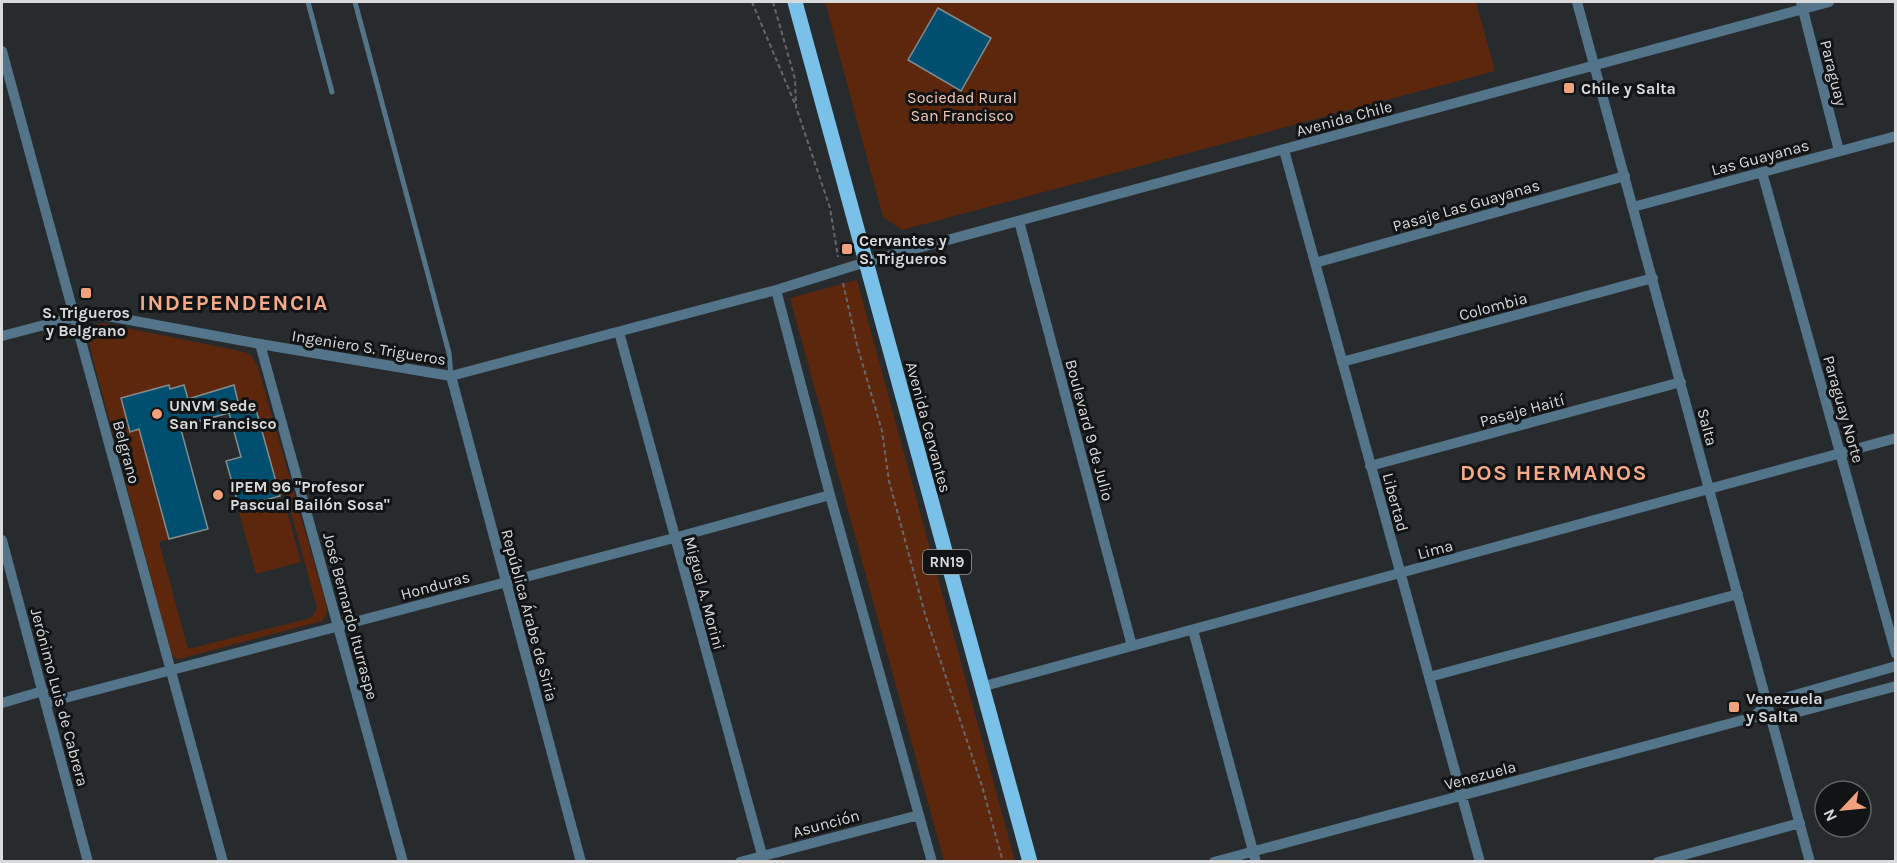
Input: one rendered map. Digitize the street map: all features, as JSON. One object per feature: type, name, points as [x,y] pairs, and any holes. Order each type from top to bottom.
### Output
[{"type":"main road","name":"Avenida Cervantes","points":[[795,2],[1030,861]]},
{"type":"street","name":"Salta","points":[[1577,2],[1810,861]]},
{"type":"street","name":"Avenida Chile","points":[[866,262],[1595,66],[1802,5],[1829,2]]},
{"type":"street","name":"Paraguay","points":[[1802,5],[1839,152]]},
{"type":"street","name":"Belgrano","points":[[2,51],[223,861]]},
{"type":"street","name":"Las Guayanas","points":[[1633,207],[1896,136]]},
{"type":"street","name":"Libertad","points":[[1284,150],[1480,861]]},
{"type":"street","name":"Paraguay Norte","points":[[1762,172],[1896,654]]},
{"type":"street","name":"Pasaje Las Guayanas","points":[[1315,263],[1625,176]]},
{"type":"street","name":"Boulevard 9 de Julio","points":[[1019,221],[1132,646]]},
{"type":"street","name":"Ingeniero S. Trigueros","points":[[2,336],[75,317],[102,315],[451,376],[776,290],[866,262]]},
{"type":"street","name":"Colombia","points":[[1342,363],[1653,278]]},
{"type":"street","points":[[776,290],[830,495],[932,861]]},
{"type":"street","name":"Miguel A. Morini","points":[[619,332],[763,859]]},
{"type":"street","name":"José Bernardo Iturraspe","points":[[260,344],[404,861]]},
{"type":"street","name":"República Árabe de Siria","points":[[451,376],[581,861]]},
{"type":"street","name":"Pasaje Haití","points":[[1370,466],[1680,382]]},
{"type":"street","name":"Lima","points":[[981,687],[1896,438]]},
{"type":"street","name":"Honduras","points":[[46,703],[675,538],[830,495]]},
{"type":"street","name":"Jerónimo Luis de Cabrera","points":[[2,540],[88,861]]},
{"type":"street","points":[[1429,677],[1738,594]]},
{"type":"street","points":[[1193,630],[1255,856]]},
{"type":"street","points":[[1754,717],[1767,703],[1896,666]]},
{"type":"street","name":"Venezuela","points":[[1214,861],[1255,856],[1462,796],[1754,717],[1772,720],[1896,686]]},
{"type":"street","points":[[2,703],[43,691]]},
{"type":"street","name":"Asunción","points":[[740,861],[763,859],[919,815]]},
{"type":"street","points":[[1658,861],[1800,823]]},
{"type":"lane","points":[[308,2],[332,93]]},
{"type":"lane","points":[[355,2],[449,353],[451,376]]},
{"type":"path","points":[[752,2],[796,107],[830,208],[840,270],[857,345],[882,431],[889,481],[925,614],[982,786],[1003,861]]},
{"type":"path","points":[[773,2],[795,79],[796,107]]},
{"type":"green space","name":"Sociedad Rural San Francisco","points":[[825,2],[1476,2],[1495,71],[902,230],[883,217]]},
{"type":"green space","points":[[857,280],[1015,861],[944,861],[790,298]]},
{"type":"green space","points":[[102,323],[245,352],[252,356],[258,367],[327,608],[322,621],[183,658],[176,659],[171,653],[87,336],[92,326]],"holes":[[[184,385],[188,399],[234,386],[240,410],[255,406],[280,496],[286,494],[317,608],[311,618],[188,649],[159,542],[169,539],[140,434],[151,426],[131,431],[169,386],[170,389]]]},
{"type":"green space","points":[[284,500],[301,562],[256,574],[239,512]]},
{"type":"building","points":[[938,8],[991,38],[961,91],[908,60]]},
{"type":"building","points":[[169,385],[170,389],[184,385],[188,399],[234,385],[240,410],[255,406],[280,496],[239,507],[226,461],[241,457],[229,413],[180,426],[208,529],[169,539],[139,429],[130,432],[121,398]]},
{"type":"place","name":"Chile y Salta","points":[[1569,88]]},
{"type":"place","name":"Cervantes y S. Trigueros","points":[[847,249]]},
{"type":"place","name":"S. Trigueros y Belgrano","points":[[86,293]]},
{"type":"place","name":"UNVM Sede San Francisco","points":[[157,414]]},
{"type":"place","name":"IPEM 96 \"Profesor Pascual Bailón Sosa\"","points":[[218,495]]},
{"type":"place","name":"Venezuela y Salta","points":[[1734,707]]},
{"type":"district","name":"INDEPENDENCIA","points":[[234,302]]},
{"type":"district","name":"DOS HERMANOS","points":[[1554,472]]}]
